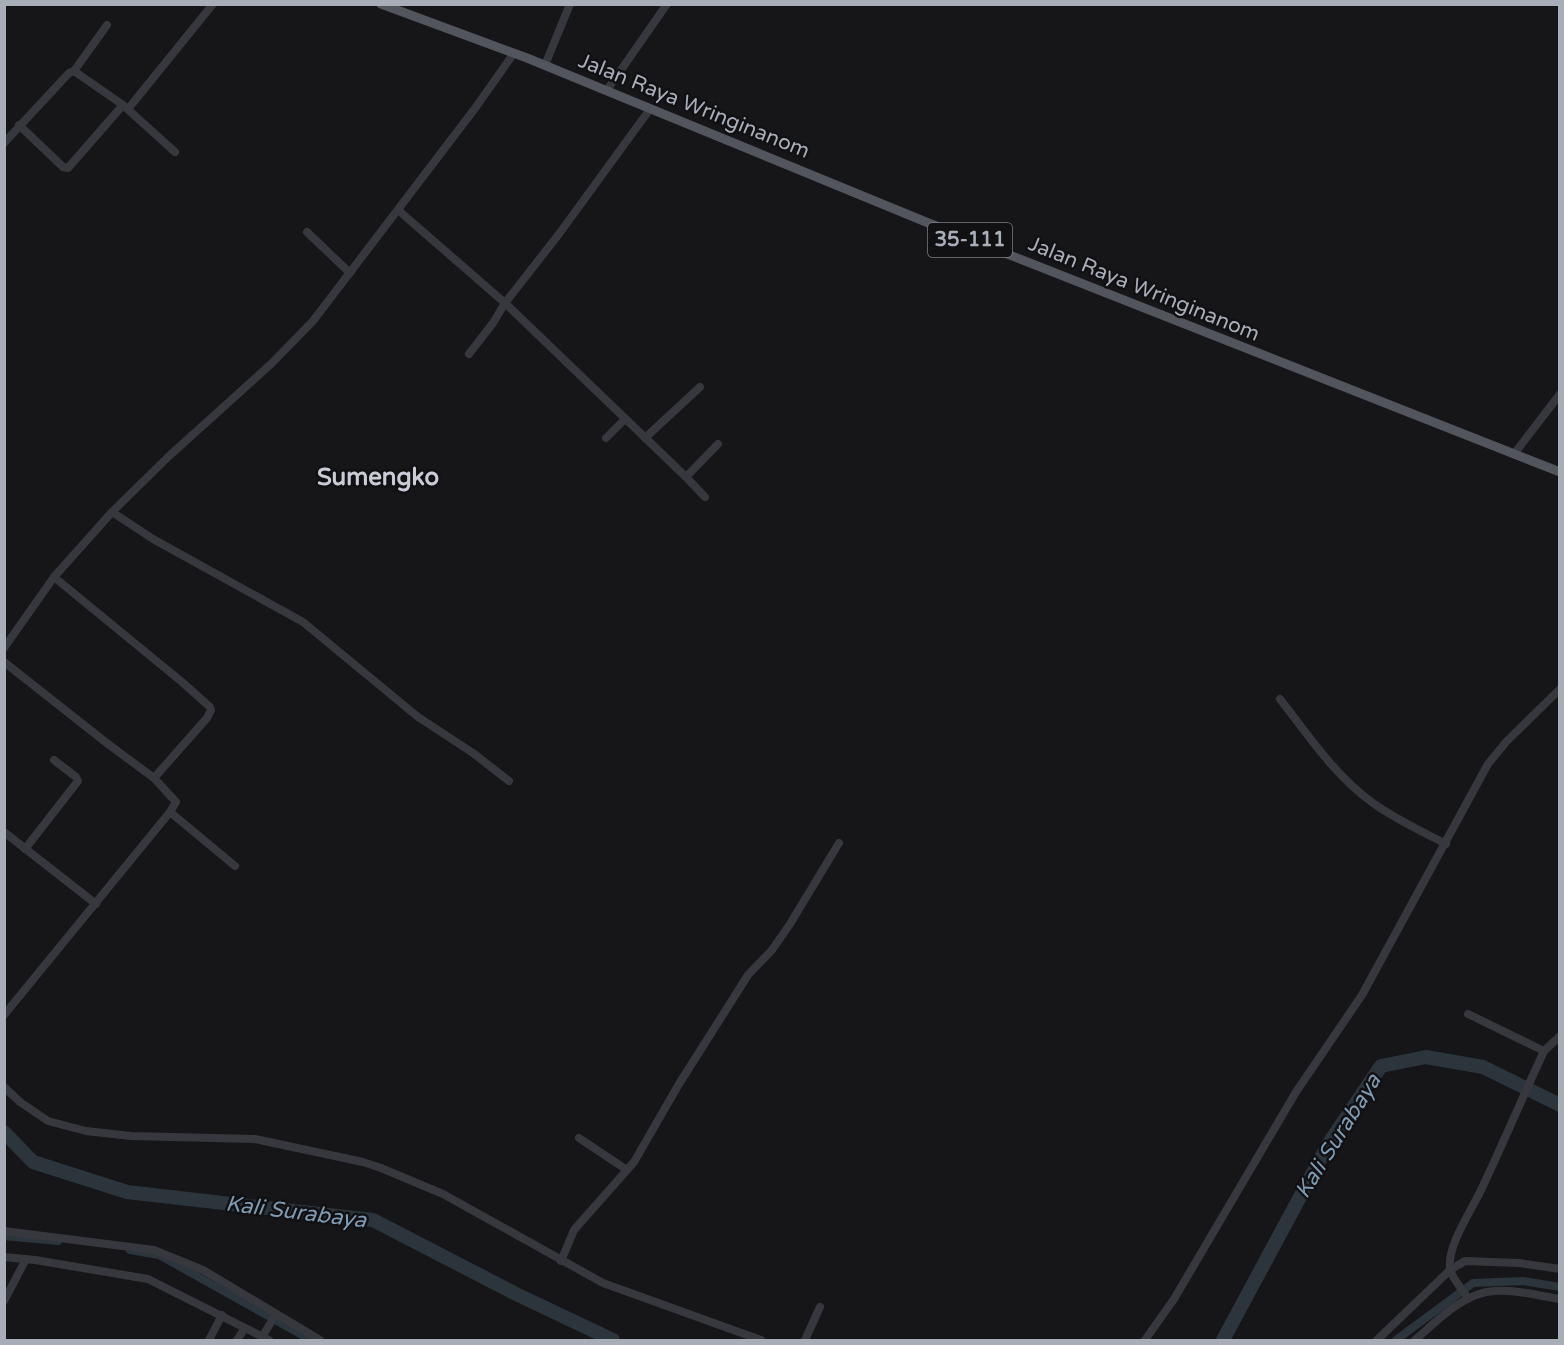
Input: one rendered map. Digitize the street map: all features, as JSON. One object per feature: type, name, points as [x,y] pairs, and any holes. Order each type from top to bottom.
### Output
[{"type":"main road","name":"Jalan Raya Wringinanom","points":[[381,4],[545,65],[926,222],[1560,472]]},
{"type":"street","points":[[19,125],[63,167],[68,168],[125,107],[213,4]]},
{"type":"street","points":[[545,65],[570,4]]},
{"type":"street","points":[[607,90],[667,4]]},
{"type":"street","points":[[4,143],[69,73],[74,71],[107,25]]},
{"type":"street","points":[[4,648],[54,577],[112,512],[168,457],[288,348],[313,321],[514,53]]},
{"type":"street","points":[[74,71],[125,107],[175,152]]},
{"type":"street","points":[[469,354],[650,109]]},
{"type":"street","points":[[398,210],[505,303],[705,497]]},
{"type":"street","points":[[308,232],[350,273]]},
{"type":"street","points":[[645,438],[700,387]]},
{"type":"street","points":[[1514,454],[1526,435],[1560,394]]},
{"type":"street","points":[[606,438],[625,419]]},
{"type":"street","points":[[686,477],[718,444]]},
{"type":"street","points":[[112,512],[153,538],[303,622],[418,717],[473,753],[509,781]]},
{"type":"street","points":[[54,577],[210,707],[207,718],[154,778]]},
{"type":"street","points":[[4,662],[154,778],[176,802],[96,904],[4,1015]]},
{"type":"street","points":[[1145,1341],[1174,1299],[1296,1092],[1362,995],[1488,764],[1506,742],[1560,689]]},
{"type":"street","points":[[1280,699],[1323,755],[1353,786],[1373,803],[1446,844]]},
{"type":"street","points":[[25,849],[78,781],[54,760]]},
{"type":"street","points":[[170,812],[235,866]]},
{"type":"street","points":[[4,832],[96,904]]},
{"type":"street","points":[[561,1261],[574,1230],[634,1162],[679,1084],[748,975],[772,950],[790,924],[839,843]]},
{"type":"street","points":[[1468,1014],[1544,1051]]},
{"type":"street","points":[[1467,1297],[1451,1272],[1451,1258],[1460,1229],[1482,1188],[1544,1051],[1560,1036]]},
{"type":"street","points":[[4,1086],[20,1102],[48,1120],[86,1131],[131,1136],[255,1139],[363,1162],[404,1176],[442,1194],[561,1261],[615,1288],[761,1341]]},
{"type":"street","points":[[579,1138],[627,1170]]},
{"type":"street","points":[[4,1231],[154,1250],[203,1270],[320,1341]]},
{"type":"street","points":[[4,1257],[140,1276],[164,1285],[220,1319],[266,1336],[275,1315]]},
{"type":"street","points":[[4,1301],[26,1259]]},
{"type":"street","points":[[1377,1341],[1451,1272],[1466,1261],[1519,1263],[1560,1269]]},
{"type":"street","points":[[1415,1341],[1467,1297],[1496,1290],[1560,1299]]},
{"type":"street","points":[[805,1341],[820,1307]]},
{"type":"street","points":[[209,1341],[220,1319]]},
{"type":"street","points":[[237,1341],[245,1328]]},
{"type":"waterway","name":"Kali Surabaya","points":[[1223,1340],[1329,1143],[1381,1066],[1426,1057],[1483,1067],[1560,1105]]},
{"type":"waterway","name":"Kali Surabaya","points":[[4,1132],[33,1162],[127,1192],[373,1220],[516,1294],[613,1340]]},
{"type":"waterway","points":[[4,1236],[58,1241]]},
{"type":"waterway","points":[[130,1250],[159,1255],[311,1340]]},
{"type":"waterway","points":[[1396,1340],[1473,1283],[1523,1281],[1560,1287]]},
{"type":"district","name":"Sumengko","points":[[378,477]]}]
